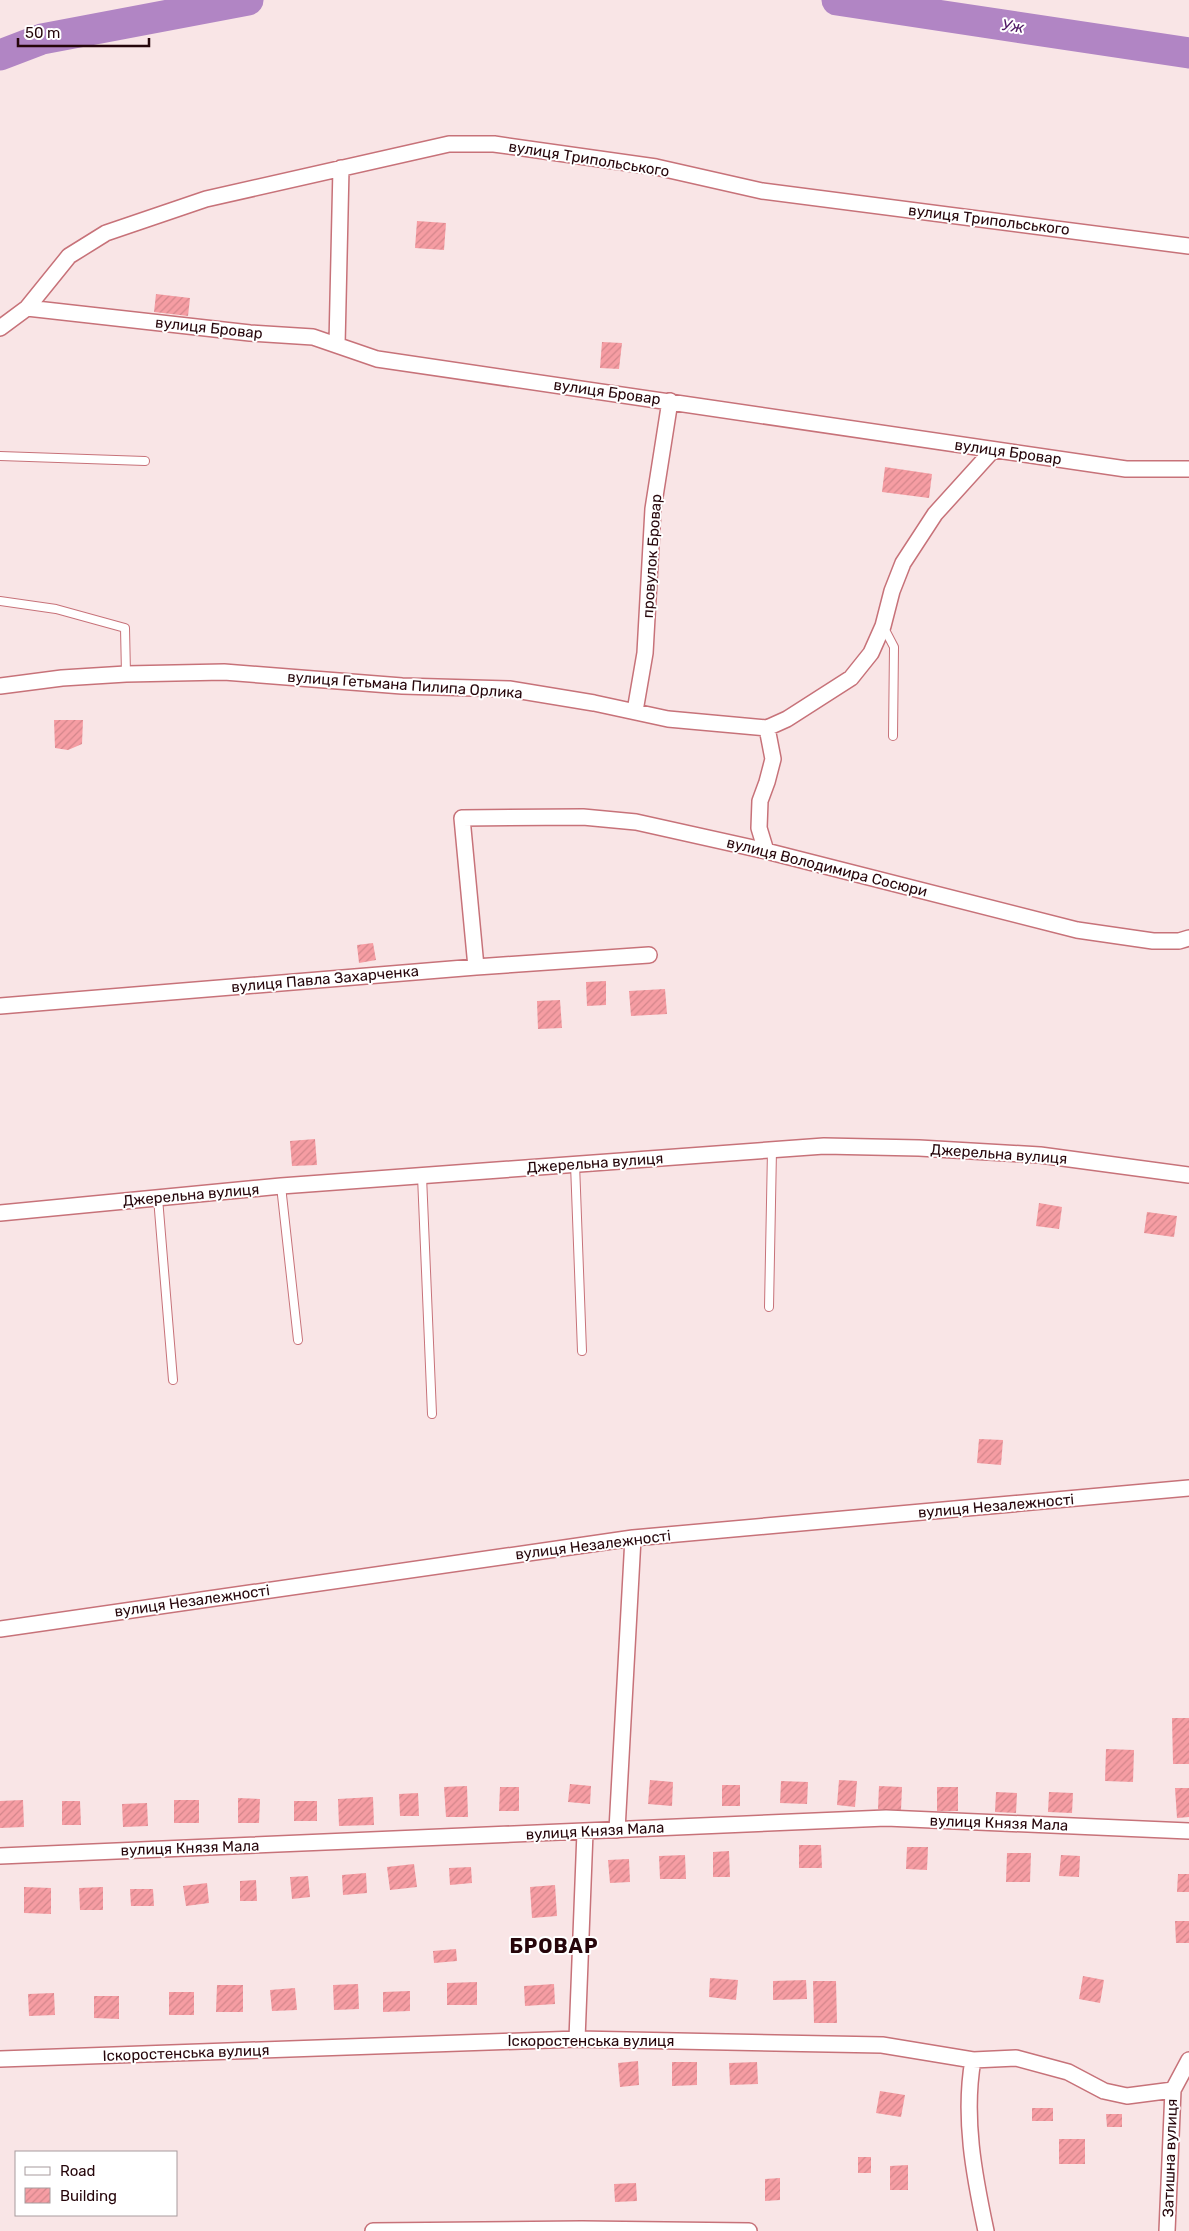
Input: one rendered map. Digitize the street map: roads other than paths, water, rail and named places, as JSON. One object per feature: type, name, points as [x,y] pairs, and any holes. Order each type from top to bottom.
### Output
[{"type":"street","name":"вулиця Трипольського","points":[[0,328],[28,308],[69,256],[106,233],[206,199],[449,144],[494,144],[656,168],[762,191],[1189,246]]},
{"type":"street","points":[[337,344],[341,168]]},
{"type":"street","name":"вулиця Бровар","points":[[28,308],[250,333],[314,337],[378,359],[1126,469],[1189,469]]},
{"type":"street","name":"провулок Бровар","points":[[634,711],[645,653],[653,509],[670,401]]},
{"type":"street","points":[[766,851],[759,828],[760,802],[768,782],[772,759],[767,728],[787,719],[851,678],[871,653],[883,626],[892,591],[903,563],[935,514],[993,450]]},
{"type":"street","name":"вулиця Гетьмана Пилипа Орлика","points":[[0,686],[62,678],[126,674],[224,672],[402,686],[509,689],[634,711],[668,719],[767,728]]},
{"type":"street","name":"вулиця Володимира Сосюри","points":[[476,967],[462,818],[592,818],[636,822],[766,851],[1077,930],[1153,942],[1179,941],[1189,938]]},
{"type":"street","name":"вулиця Павла Захарченка","points":[[0,1006],[476,967],[650,955]]},
{"type":"street","name":"Джерельна вулиця","points":[[0,1213],[281,1186],[824,1146],[919,1148],[1040,1155],[1189,1175]]},
{"type":"street","name":"вулиця Незалежності","points":[[0,1629],[633,1538],[1189,1488]]},
{"type":"street","points":[[617,1830],[633,1538]]},
{"type":"street","name":"вулиця Князя Мала","points":[[0,1856],[886,1818],[1189,1831]]},
{"type":"street","points":[[577,2039],[584,1832]]},
{"type":"street","name":"Іскоростенська вулиця","points":[[0,2059],[577,2039],[882,2045],[972,2060],[1016,2058],[1068,2072],[1104,2090],[1127,2096],[1173,2090]]},
{"type":"street","points":[[972,2060],[968,2088],[974,2172],[986,2231]]},
{"type":"street","name":"Затишна вулиця","points":[[1167,2231],[1173,2090],[1189,2060]]},
{"type":"street","points":[[373,2231],[749,2231]]},
{"type":"lane","points":[[0,456],[145,461]]},
{"type":"lane","points":[[0,601],[56,609],[125,628],[126,674]]},
{"type":"lane","points":[[883,626],[894,647],[893,736]]},
{"type":"lane","points":[[769,1307],[772,1150]]},
{"type":"lane","points":[[575,1164],[582,1350]]},
{"type":"lane","points":[[422,1176],[432,1414]]},
{"type":"lane","points":[[281,1186],[298,1340]]},
{"type":"lane","points":[[158,1198],[173,1380]]},
{"type":"waterway","name":"Уж","points":[[0,55],[42,39],[248,0]]},
{"type":"waterway","name":"Уж","points":[[837,0],[1189,53]]},
{"type":"district","name":"БРОВАР","points":[[554,1946]]}]
